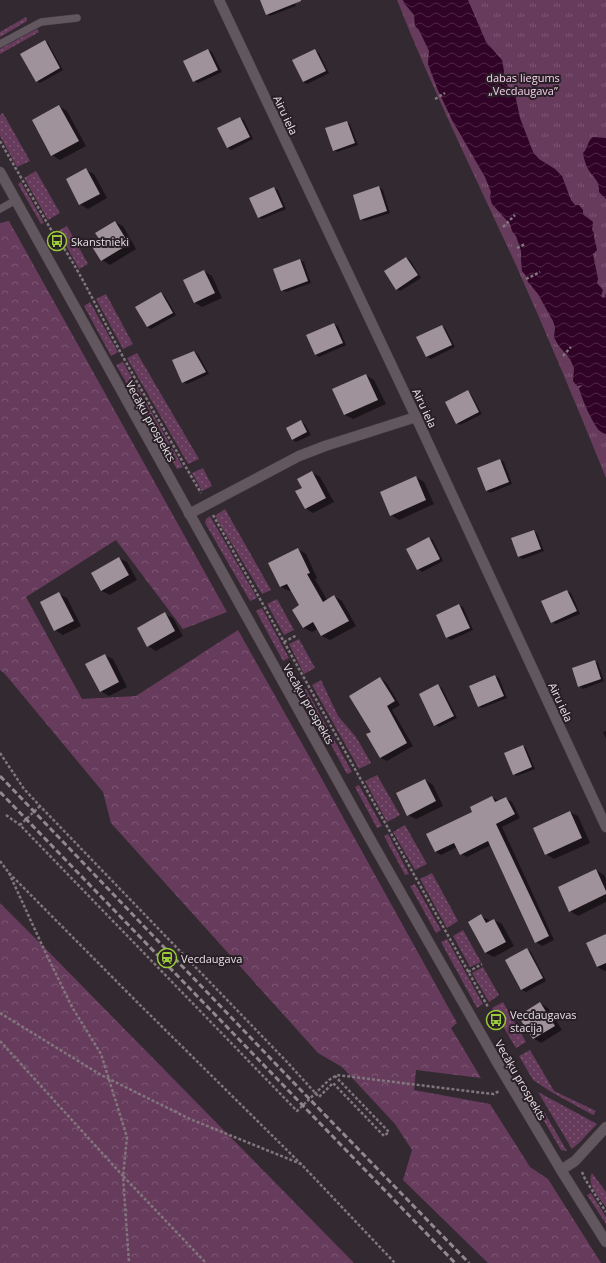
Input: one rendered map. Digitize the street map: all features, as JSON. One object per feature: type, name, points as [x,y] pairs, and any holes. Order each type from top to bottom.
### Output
[{"type":"main road","name":"Airu iela","points":[[219,0],[416,417],[606,827]]},
{"type":"main road","name":"Vecāķu prospekts","points":[[0,172],[369,837],[498,1064],[606,1242]]},
{"type":"main road","points":[[189,514],[299,456],[325,446],[416,417]]},
{"type":"main road","points":[[561,1170],[570,1165],[580,1156],[606,1127]]},
{"type":"lane","points":[[0,44],[40,22],[77,18]]},
{"type":"lane","points":[[0,209],[16,200]]},
{"type":"path","points":[[435,99],[445,93]]},
{"type":"path","points":[[0,141],[50,228],[80,276],[122,355],[208,504],[488,1008]]},
{"type":"path","points":[[503,227],[515,215]]},
{"type":"path","points":[[517,248],[525,244]]},
{"type":"path","points":[[526,279],[540,272]]},
{"type":"path","points":[[563,356],[571,347]]},
{"type":"path","points":[[284,642],[297,635]]},
{"type":"path","points":[[0,754],[24,789],[319,1097],[333,1083],[384,1136],[389,1132],[335,1076]]},
{"type":"path","points":[[20,825],[40,806]]},
{"type":"path","points":[[6,815],[20,825],[297,1111],[315,1093],[337,1075],[494,1094],[499,1091]]},
{"type":"path","points":[[0,860],[9,873],[72,1007],[101,1054],[109,1079],[127,1137],[123,1176],[128,1263]]},
{"type":"path","points":[[9,873],[302,1165],[395,1263]]},
{"type":"path","points":[[468,972],[482,964]]},
{"type":"path","points":[[0,1013],[109,1079],[190,1119],[302,1165]]},
{"type":"path","points":[[0,1041],[123,1176],[206,1263]]},
{"type":"path","points":[[582,1172],[606,1212]]},
{"type":"green space","name":"dabas liegums „Vecdaugava”","points":[[397,0],[606,0],[606,478],[539,316],[439,99]]},
{"type":"green space","points":[[26,17],[27,21],[0,37],[0,32]]},
{"type":"green space","points":[[37,29],[39,32],[0,54],[0,49]]},
{"type":"green space","points":[[3,113],[30,161],[17,167],[0,136],[0,115]]},
{"type":"green space","points":[[36,171],[60,213],[48,220],[24,178]]},
{"type":"green space","points":[[21,182],[44,223],[41,224],[18,184]]},
{"type":"green space","points":[[9,221],[227,612],[183,629],[116,540],[26,597],[82,699],[136,696],[238,630],[457,1023],[451,1028],[481,1078],[416,1070],[414,1090],[490,1104],[530,1167],[548,1179],[601,1263],[488,1263],[403,1180],[412,1150],[395,1124],[342,1067],[318,1053],[111,823],[103,792],[5,674],[0,670],[0,223]]},
{"type":"green space","points":[[67,226],[88,264],[79,269],[58,231]]},
{"type":"green space","points":[[106,294],[133,344],[123,349],[96,299]]},
{"type":"green space","points":[[90,302],[118,352],[111,356],[84,306]]},
{"type":"green space","points":[[137,353],[199,459],[188,464],[127,358]]},
{"type":"green space","points":[[123,362],[183,467],[177,469],[116,365]]},
{"type":"green space","points":[[203,468],[212,486],[202,491],[192,473]]},
{"type":"green space","points":[[225,509],[271,590],[262,594],[215,516]]},
{"type":"green space","points":[[210,516],[257,598],[250,601],[205,523],[206,519]]},
{"type":"green space","points":[[277,599],[294,630],[284,635],[267,604]]},
{"type":"green space","points":[[262,608],[289,658],[283,661],[256,611]]},
{"type":"green space","points":[[299,639],[315,668],[304,674],[289,644]]},
{"type":"green space","points":[[321,680],[338,716],[356,737],[371,763],[359,769],[312,685]]},
{"type":"green space","points":[[306,689],[352,772],[347,774],[302,691]]},
{"type":"green space","points":[[377,775],[400,815],[387,822],[365,781]]},
{"type":"green space","points":[[359,785],[382,826],[377,828],[355,787]]},
{"type":"green space","points":[[405,825],[427,864],[415,870],[393,832]]},
{"type":"green space","points":[[388,834],[409,874],[405,875],[384,836]]},
{"type":"green space","points":[[432,873],[458,921],[447,928],[420,879]]},
{"type":"green space","points":[[415,884],[441,930],[436,933],[410,886]]},
{"type":"green space","points":[[0,903],[42,945],[354,1263],[0,1263]]},
{"type":"green space","points":[[463,930],[481,962],[470,967],[453,936]]},
{"type":"green space","points":[[447,939],[483,1004],[477,1008],[441,942]]},
{"type":"green space","points":[[483,967],[499,995],[489,1002],[472,973]]},
{"type":"green space","points":[[503,1002],[526,1042],[516,1048],[492,1008]]},
{"type":"green space","points":[[530,1050],[554,1091],[596,1111],[593,1115],[533,1080],[519,1056]]},
{"type":"green space","points":[[538,1092],[597,1124],[572,1149]]},
{"type":"green space","points":[[540,1105],[567,1151],[561,1150],[537,1109],[536,1106]]},
{"type":"green space","points":[[592,1173],[606,1192],[606,1207],[592,1187]]},
{"type":"green space","points":[[591,1193],[606,1217],[606,1224],[587,1195]]},
{"type":"water","points":[[403,0],[468,0],[486,42],[502,60],[504,71],[503,80],[515,94],[520,118],[533,152],[539,159],[555,169],[562,176],[571,200],[575,205],[579,205],[583,210],[583,214],[593,222],[592,230],[594,233],[597,250],[593,254],[598,279],[597,283],[603,290],[601,296],[603,298],[605,297],[606,293],[606,434],[594,424],[579,388],[583,385],[577,386],[573,381],[574,368],[570,359],[558,345],[554,337],[555,328],[553,321],[538,294],[528,282],[522,271],[521,251],[516,236],[512,231],[510,224],[492,204],[490,197],[491,192],[485,177],[452,120],[437,88],[428,64],[429,51],[419,30],[415,26],[414,15]]},
{"type":"water","points":[[593,137],[606,138],[606,199],[599,192],[597,182],[585,163],[583,153]]},
{"type":"building","points":[[260,0],[301,0],[301,1],[266,15]]},
{"type":"building","points":[[45,40],[60,68],[36,82],[20,54]]},
{"type":"building","points":[[208,49],[218,70],[193,82],[183,61]]},
{"type":"building","points":[[315,49],[326,71],[303,82],[292,60]]},
{"type":"building","points":[[59,105],[79,141],[51,156],[32,120]]},
{"type":"building","points":[[240,117],[250,137],[227,148],[217,128]]},
{"type":"building","points":[[347,121],[355,143],[333,151],[325,128]]},
{"type":"building","points":[[86,168],[100,194],[79,205],[66,179]]},
{"type":"building","points":[[379,186],[387,211],[360,220],[353,195]]},
{"type":"building","points":[[274,187],[283,207],[258,218],[249,198]]},
{"type":"building","points":[[115,221],[129,244],[101,261],[91,245],[100,240],[95,233]]},
{"type":"building","points":[[406,257],[418,275],[396,290],[384,271]]},
{"type":"building","points":[[300,259],[308,281],[281,291],[273,269]]},
{"type":"building","points":[[204,270],[215,293],[194,303],[183,280]]},
{"type":"building","points":[[161,292],[173,313],[147,327],[135,307]]},
{"type":"building","points":[[334,323],[343,343],[315,355],[306,335]]},
{"type":"building","points":[[442,325],[452,345],[426,357],[416,337]]},
{"type":"building","points":[[194,351],[206,372],[182,383],[172,360]]},
{"type":"building","points":[[366,374],[378,400],[344,415],[332,389]]},
{"type":"building","points":[[468,390],[479,412],[456,424],[445,402]]},
{"type":"building","points":[[301,420],[307,432],[292,440],[286,428]]},
{"type":"building","points":[[500,459],[509,482],[486,491],[477,468]]},
{"type":"building","points":[[312,471],[326,498],[305,509],[295,491],[302,488],[297,479]]},
{"type":"building","points":[[416,476],[426,500],[390,516],[380,492]]},
{"type":"building","points":[[534,530],[541,549],[518,557],[511,538]]},
{"type":"building","points":[[429,537],[440,559],[417,570],[406,549]]},
{"type":"building","points":[[298,548],[310,573],[307,574],[323,602],[334,595],[349,621],[321,636],[313,622],[303,628],[292,610],[299,605],[287,584],[280,587],[268,563]]},
{"type":"building","points":[[119,557],[129,575],[101,591],[91,573]]},
{"type":"building","points":[[567,590],[577,611],[551,623],[541,601]]},
{"type":"building","points":[[59,592],[74,621],[54,631],[40,602]]},
{"type":"building","points":[[459,604],[470,628],[446,638],[436,615]]},
{"type":"building","points":[[165,612],[175,631],[147,647],[137,628]]},
{"type":"building","points":[[105,654],[119,682],[100,692],[85,664]]},
{"type":"building","points":[[595,660],[601,679],[578,687],[572,668]]},
{"type":"building","points":[[495,675],[504,696],[478,707],[469,686]]},
{"type":"building","points":[[380,677],[395,701],[387,706],[407,743],[380,758],[366,734],[371,732],[349,696]]},
{"type":"building","points":[[438,684],[454,716],[434,726],[419,694]]},
{"type":"building","points":[[523,745],[532,767],[513,775],[504,753]]},
{"type":"building","points":[[425,779],[436,801],[407,816],[396,793]]},
{"type":"building","points":[[492,796],[495,802],[506,797],[515,814],[496,824],[549,936],[535,943],[488,841],[460,855],[454,843],[435,852],[426,834],[472,812],[470,807]]},
{"type":"building","points":[[570,811],[582,838],[545,855],[533,828]]},
{"type":"building","points":[[596,869],[606,894],[569,912],[558,887]]},
{"type":"building","points":[[481,914],[486,923],[494,919],[506,942],[485,953],[468,922]]},
{"type":"building","points":[[606,934],[606,963],[597,967],[586,943]]},
{"type":"building","points":[[527,948],[543,978],[521,990],[505,960]]},
{"type":"building","points":[[540,1002],[555,1026],[533,1039],[518,1016]]},
{"type":"railway","points":[[0,776],[469,1263]]},
{"type":"railway","points":[[0,792],[455,1263]]},
{"type":"place","name":"Skanstnieki","points":[[57,241]]},
{"type":"place","name":"Vecdaugava","points":[[167,958]]},
{"type":"place","name":"Vecdaugavas stacija","points":[[496,1020]]}]
